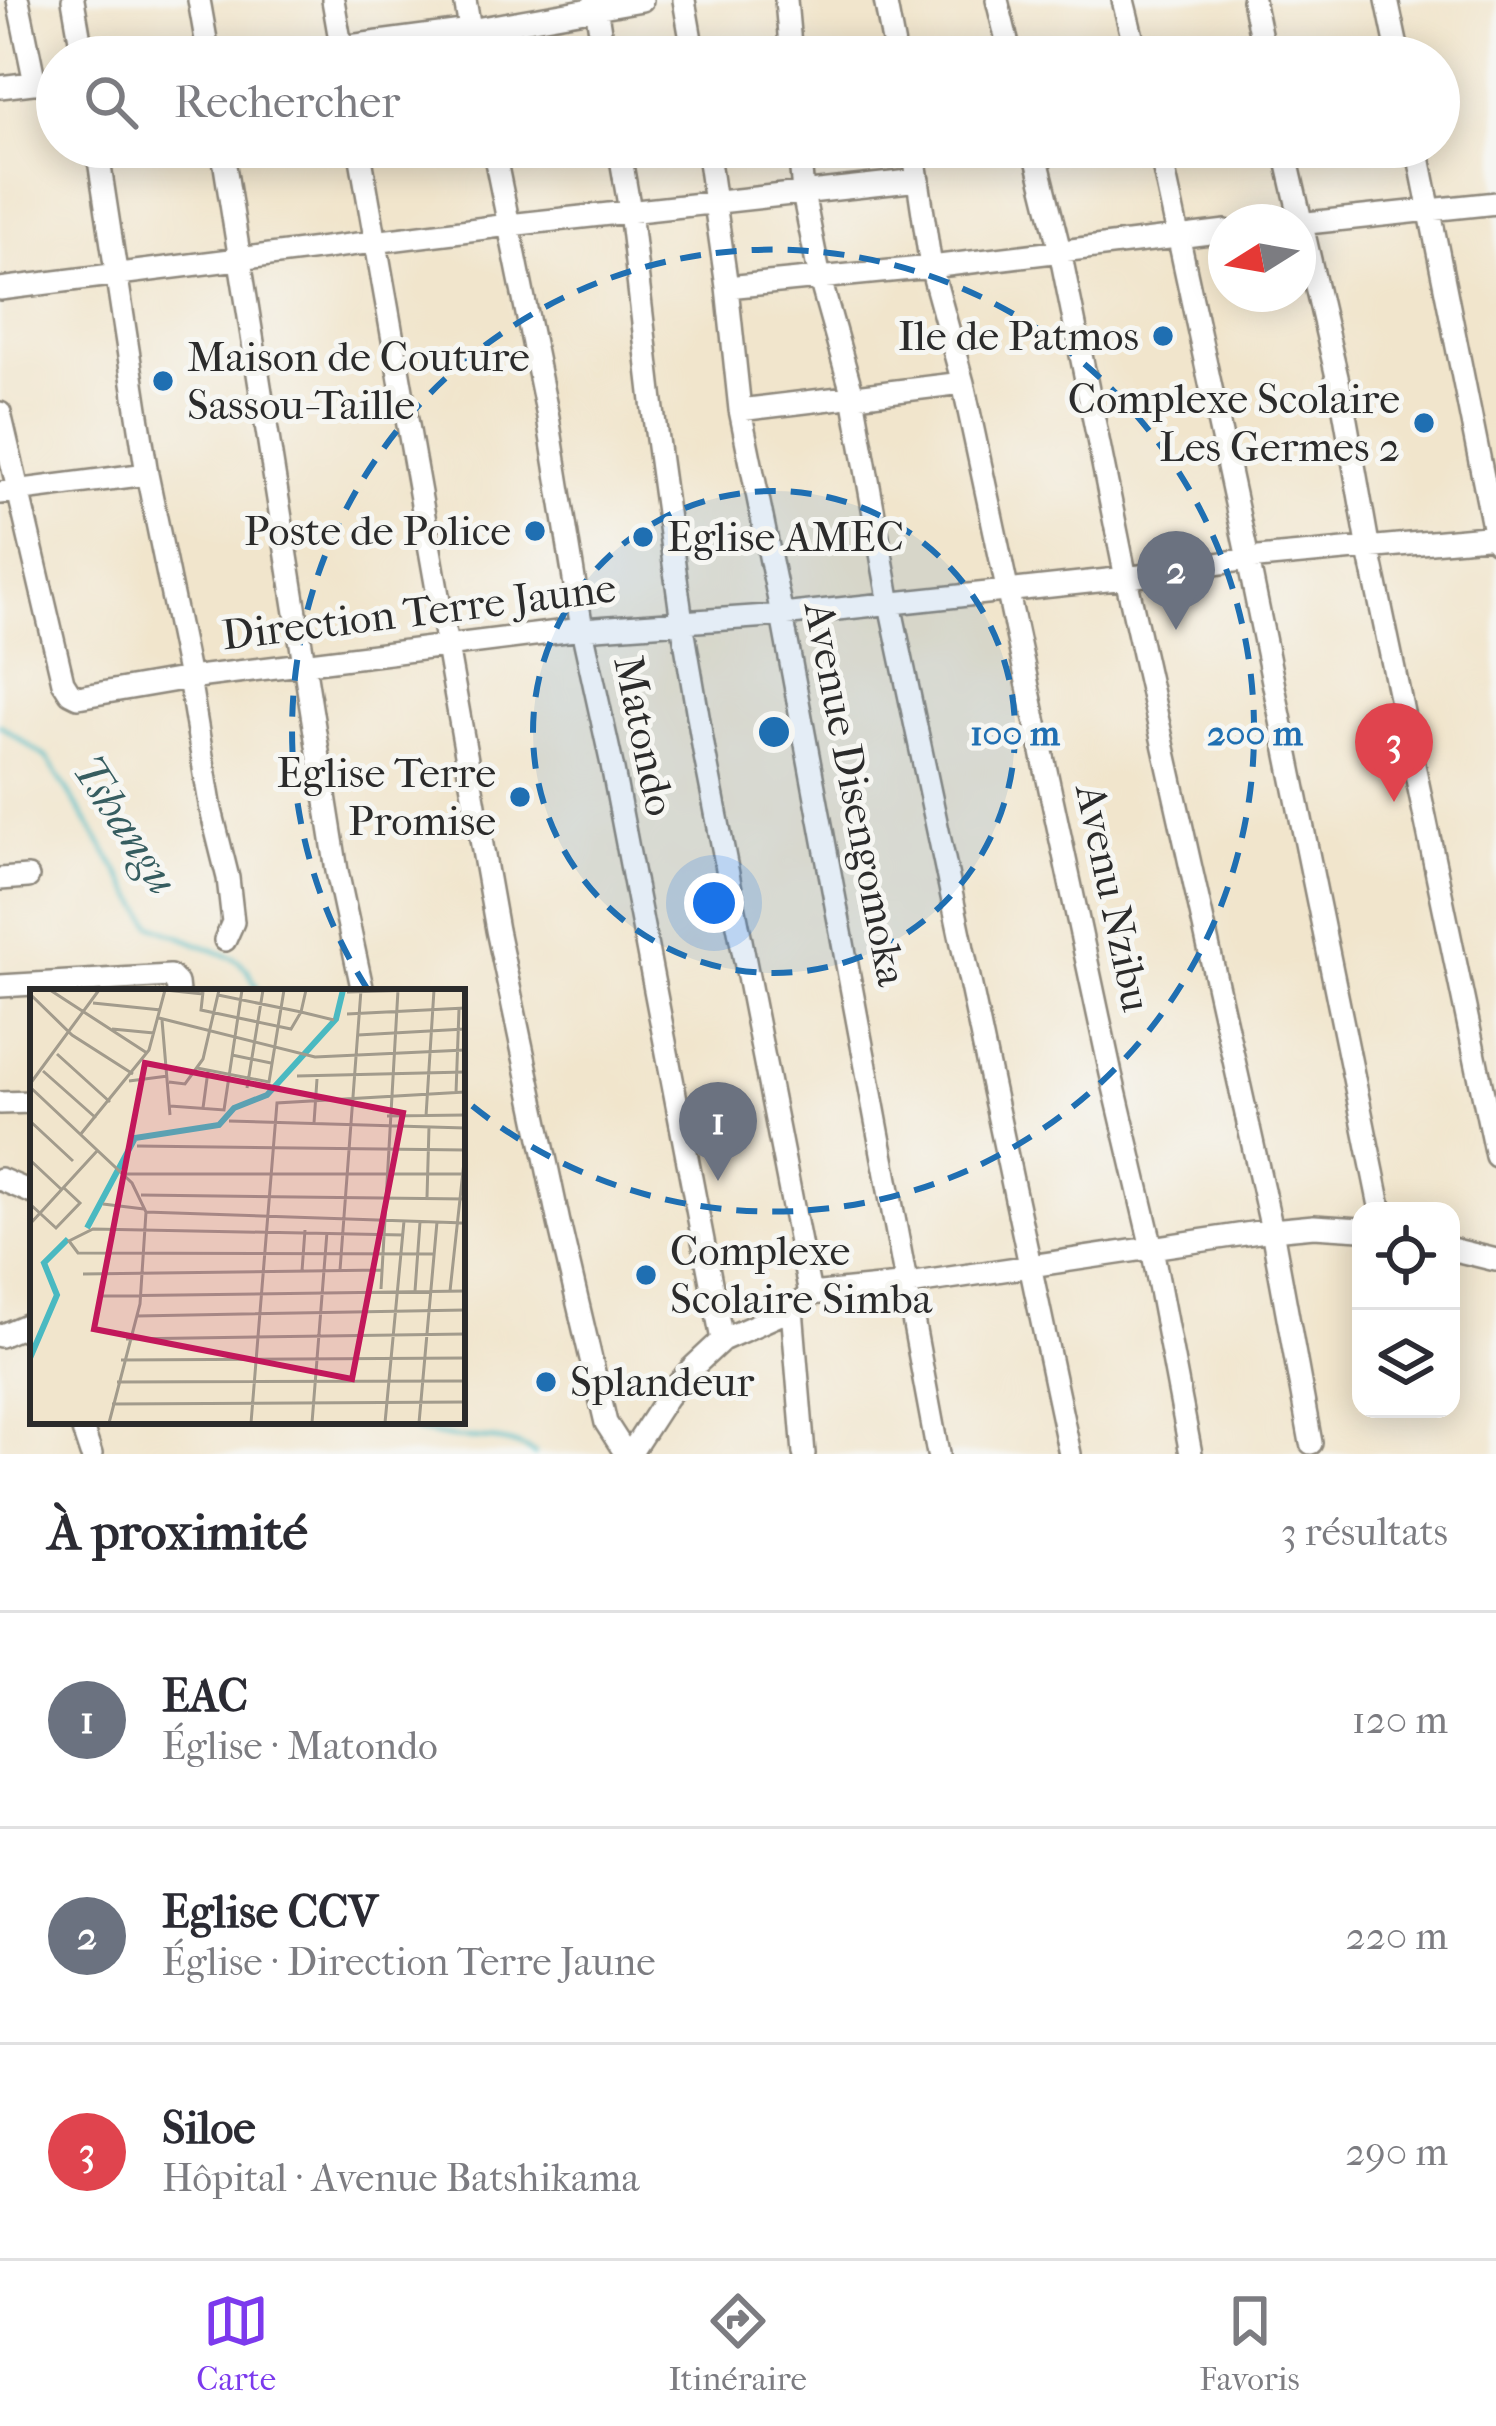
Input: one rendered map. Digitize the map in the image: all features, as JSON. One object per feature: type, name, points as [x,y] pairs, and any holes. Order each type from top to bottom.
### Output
[{"type":"street","points":[[18,0],[36,53]]},
{"type":"street","points":[[74,0],[79,36]]},
{"type":"street","points":[[199,0],[205,36]]},
{"type":"street","points":[[333,0],[340,36]]},
{"type":"street","points":[[465,0],[471,36]]},
{"type":"street","points":[[437,36],[595,4],[642,0]]},
{"type":"street","points":[[684,0],[690,36]]},
{"type":"street","points":[[786,0],[789,36]]},
{"type":"street","points":[[885,0],[892,36]]},
{"type":"street","points":[[997,0],[1006,36]]},
{"type":"street","points":[[1124,0],[1132,36]]},
{"type":"street","points":[[1253,0],[1261,36]]},
{"type":"street","points":[[1387,0],[1395,36]]},
{"type":"street","points":[[595,4],[600,36]]},
{"type":"street","points":[[0,87],[36,83]]},
{"type":"street","points":[[101,168],[147,474],[228,878],[233,922],[225,940]]},
{"type":"street","points":[[225,168],[337,871],[362,989]]},
{"type":"street","points":[[363,168],[497,930],[606,1423],[628,1454],[667,1397],[722,1340],[801,1301],[1272,1230],[1352,1228]]},
{"type":"street","name":"Matondo","points":[[497,168],[722,1340]]},
{"type":"street","points":[[623,168],[682,622],[801,1301],[804,1454]]},
{"type":"street","name":"Avenue Disengomoka","points":[[710,168],[740,410],[938,1454]]},
{"type":"street","points":[[801,168],[820,279],[853,396],[890,604],[1070,1454]]},
{"type":"street","name":"Avenu Nzibu","points":[[917,168],[931,267],[963,383],[1152,1248],[1191,1454]]},
{"type":"street","points":[[1039,168],[1272,1230],[1312,1443]]},
{"type":"street","points":[[1164,168],[1379,1202]]},
{"type":"street","points":[[1288,168],[1295,204]]},
{"type":"street","points":[[1422,168],[1496,538]]},
{"type":"street","points":[[0,289],[715,200],[919,180]]},
{"type":"street","points":[[1316,222],[1496,203]]},
{"type":"street","points":[[727,287],[1208,233]]},
{"type":"street","points":[[1316,294],[1343,404],[1369,550],[1496,1156]]},
{"type":"street","points":[[740,410],[963,383]]},
{"type":"street","points":[[0,413],[9,492],[147,474]]},
{"type":"street","name":"Direction Terre Jaune","points":[[9,492],[63,682],[78,697],[189,678],[582,628],[782,615],[1126,578],[1247,559],[1496,538]]},
{"type":"street","points":[[0,879],[28,877]]},
{"type":"street","points":[[0,986],[170,984]]},
{"type":"street","points":[[0,1103],[30,1102]]},
{"type":"street","points":[[0,1179],[30,1192]]},
{"type":"street","points":[[1460,1251],[1496,1260]]},
{"type":"street","points":[[0,1336],[30,1323]]},
{"type":"street","points":[[81,1424],[91,1454]]},
{"type":"waterway","name":"Tshangu","points":[[0,725],[47,758],[152,925],[235,959],[248,970],[258,989]]},
{"type":"waterway","name":"Tshangu","points":[[410,1424],[416,1431],[508,1442],[535,1454]]},
{"type":"place","name":"Ile de Patmos","points":[[1163,336]]},
{"type":"place","name":"Maison de Couture Sassou-Taille","points":[[163,381]]},
{"type":"place","name":"Complexe Scolaire Les Germes 2","points":[[1424,423]]},
{"type":"place","name":"Poste de Police","points":[[535,531]]},
{"type":"place","name":"Eglise AMEC","points":[[643,537]]},
{"type":"place","name":"Eglise CCV","points":[[1176,630]]},
{"type":"place","name":"Eglise Terre Promise","points":[[520,797]]},
{"type":"place","name":"Siloe","points":[[1394,802]]},
{"type":"place","name":"EAC","points":[[718,1181]]},
{"type":"place","name":"Complexe Scolaire Simba","points":[[646,1275]]},
{"type":"place","name":"Splandeur","points":[[546,1382]]}]
